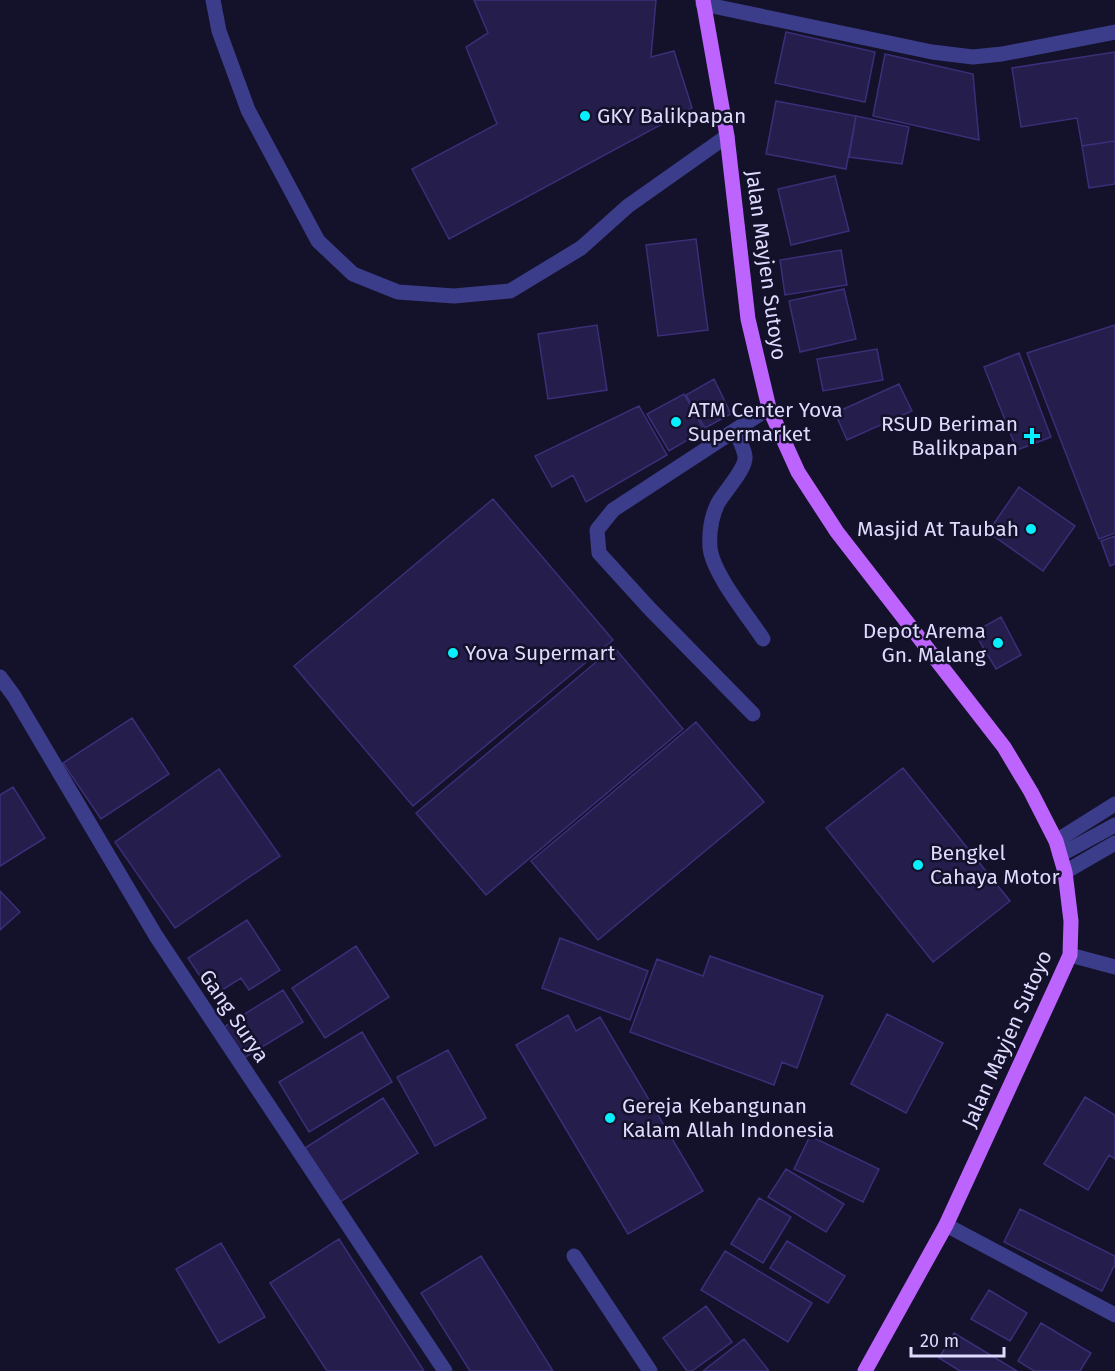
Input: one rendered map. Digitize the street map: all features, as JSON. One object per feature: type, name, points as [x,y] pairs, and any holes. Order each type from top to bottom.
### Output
[{"type":"main road","name":"Jalan Mayjen Sutoyo","points":[[703,2],[727,136],[748,319],[769,408],[798,472],[837,531],[1004,747],[1031,792],[1058,848],[1065,872],[1071,921],[1070,955],[946,1225],[865,1371]]},
{"type":"street","points":[[213,0],[219,31],[248,110],[318,241],[353,274],[398,292],[454,296],[510,291],[581,248],[628,206],[727,136]]},
{"type":"street","points":[[703,2],[932,52],[973,57],[1002,54],[1115,32]]},
{"type":"street","points":[[753,714],[650,609],[599,553],[597,530],[613,510],[769,408]]},
{"type":"street","points":[[735,430],[745,456],[743,465],[718,503],[712,517],[710,550],[719,573],[763,639]]},
{"type":"street","name":"Gang Surya","points":[[0,677],[14,696],[156,936],[445,1371]]},
{"type":"street","points":[[1058,848],[1115,804]]},
{"type":"street","points":[[1058,848],[1115,825]]},
{"type":"street","points":[[1065,872],[1115,843]]},
{"type":"street","points":[[1070,955],[1115,967]]},
{"type":"street","points":[[946,1225],[1115,1315]]},
{"type":"street","points":[[574,1256],[650,1371]]},
{"type":"building","name":"GKY Balikpapan","points":[[474,0],[656,0],[651,57],[674,51],[692,108],[449,239],[412,169],[497,124],[466,47],[488,33]]},
{"type":"building","points":[[786,32],[875,52],[865,102],[775,83]]},
{"type":"building","points":[[1115,52],[1115,141],[1082,146],[1077,118],[1021,127],[1012,68]]},
{"type":"building","points":[[885,54],[973,74],[979,140],[873,116]]},
{"type":"building","points":[[776,101],[856,116],[846,169],[766,154]]},
{"type":"building","points":[[856,116],[909,127],[902,164],[849,157]]},
{"type":"building","points":[[1115,141],[1115,184],[1089,188],[1082,146]]},
{"type":"building","points":[[835,176],[849,231],[791,245],[778,189]]},
{"type":"building","points":[[696,239],[708,330],[658,336],[646,245]]},
{"type":"building","points":[[841,250],[847,285],[785,295],[780,260]]},
{"type":"building","points":[[844,289],[856,339],[800,352],[789,301]]},
{"type":"building","points":[[597,325],[607,390],[548,399],[538,334]]},
{"type":"building","points":[[1115,325],[1115,533],[1099,539],[1027,353]]},
{"type":"building","points":[[877,349],[883,380],[823,391],[817,359]]},
{"type":"building","points":[[1019,353],[1051,437],[1017,450],[984,367]]},
{"type":"building","points":[[714,379],[731,414],[705,428],[686,395]]},
{"type":"building","points":[[899,384],[912,411],[847,440],[835,413]]},
{"type":"building","name":"ATM Center Yova Supermarket","points":[[684,394],[704,430],[669,451],[647,414]]},
{"type":"building","points":[[639,406],[667,455],[586,502],[573,475],[552,487],[535,456]]},
{"type":"building","name":"Masjid At Taubah","points":[[1019,487],[1075,526],[1043,571],[988,532]]},
{"type":"building","name":"Yova Supermart","points":[[493,499],[613,640],[413,806],[294,666]]},
{"type":"building","points":[[1115,536],[1115,564],[1110,566],[1101,541]]},
{"type":"building","name":"Depot Arema Gn. Malang","points":[[1001,617],[1021,655],[996,669],[974,632]]},
{"type":"building","points":[[614,647],[683,729],[486,895],[416,813]]},
{"type":"building","points":[[132,718],[169,774],[101,819],[63,763]]},
{"type":"building","points":[[696,722],[764,802],[598,940],[531,861]]},
{"type":"building","name":"Bengkel Cahaya Motor","points":[[903,768],[1010,901],[933,962],[826,828]]},
{"type":"building","points":[[219,769],[280,856],[175,928],[115,842]]},
{"type":"building","points":[[13,787],[45,838],[0,866],[0,795]]},
{"type":"building","points":[[0,891],[20,912],[0,930]]},
{"type":"building","points":[[247,920],[280,970],[249,990],[241,978],[213,996],[188,958]]},
{"type":"building","points":[[560,938],[648,971],[630,1020],[542,988]]},
{"type":"building","points":[[356,946],[389,997],[325,1038],[292,988]]},
{"type":"building","points":[[710,956],[823,996],[797,1068],[782,1062],[774,1085],[630,1032],[657,959],[703,976]]},
{"type":"building","points":[[283,990],[303,1022],[244,1058],[224,1027]]},
{"type":"building","points":[[887,1014],[943,1043],[906,1113],[851,1084]]},
{"type":"building","name":"Gereja Kebangunan Kalam Allah Indonesia","points":[[568,1015],[576,1031],[600,1017],[703,1191],[628,1234],[516,1045]]},
{"type":"building","points":[[362,1032],[392,1082],[309,1132],[279,1082]]},
{"type":"building","points":[[448,1050],[486,1118],[435,1146],[397,1077]]},
{"type":"building","points":[[1085,1097],[1115,1115],[1115,1159],[1109,1155],[1088,1190],[1044,1164]]},
{"type":"building","points":[[383,1098],[418,1153],[340,1202],[305,1148]]},
{"type":"building","points":[[810,1136],[879,1169],[863,1202],[794,1169]]},
{"type":"building","points":[[786,1169],[844,1204],[826,1232],[768,1197]]},
{"type":"building","points":[[759,1198],[791,1217],[763,1263],[731,1244]]},
{"type":"building","points":[[1020,1209],[1115,1256],[1115,1264],[1102,1291],[1004,1242]]},
{"type":"building","points":[[339,1239],[424,1371],[327,1371],[270,1283]]},
{"type":"building","points":[[787,1241],[845,1276],[828,1303],[770,1268]]},
{"type":"building","points":[[221,1243],[265,1317],[219,1343],[176,1269]]},
{"type":"building","points":[[725,1251],[812,1303],[788,1342],[701,1290]]},
{"type":"building","points":[[481,1256],[553,1371],[470,1371],[421,1293]]},
{"type":"building","points":[[989,1290],[1027,1313],[1010,1341],[971,1319]]},
{"type":"building","points":[[706,1306],[732,1342],[692,1371],[687,1371],[663,1338]]},
{"type":"building","points":[[1041,1323],[1091,1353],[1080,1371],[1034,1371],[1018,1361]]},
{"type":"building","points":[[954,1333],[1017,1371],[960,1371],[939,1358]]},
{"type":"building","points":[[744,1339],[769,1371],[703,1371]]},
{"type":"place","name":"GKY Balikpapan","points":[[585,116]]},
{"type":"place","name":"ATM Center Yova Supermarket","points":[[676,422]]},
{"type":"place","name":"RSUD Beriman Balikpapan","points":[[1032,436]]},
{"type":"place","name":"Masjid At Taubah","points":[[1031,529]]},
{"type":"place","name":"Depot Arema Gn. Malang","points":[[998,643]]},
{"type":"place","name":"Yova Supermart","points":[[453,653]]},
{"type":"place","name":"Bengkel Cahaya Motor","points":[[918,865]]},
{"type":"place","name":"Gereja Kebangunan Kalam Allah Indonesia","points":[[610,1118]]}]
